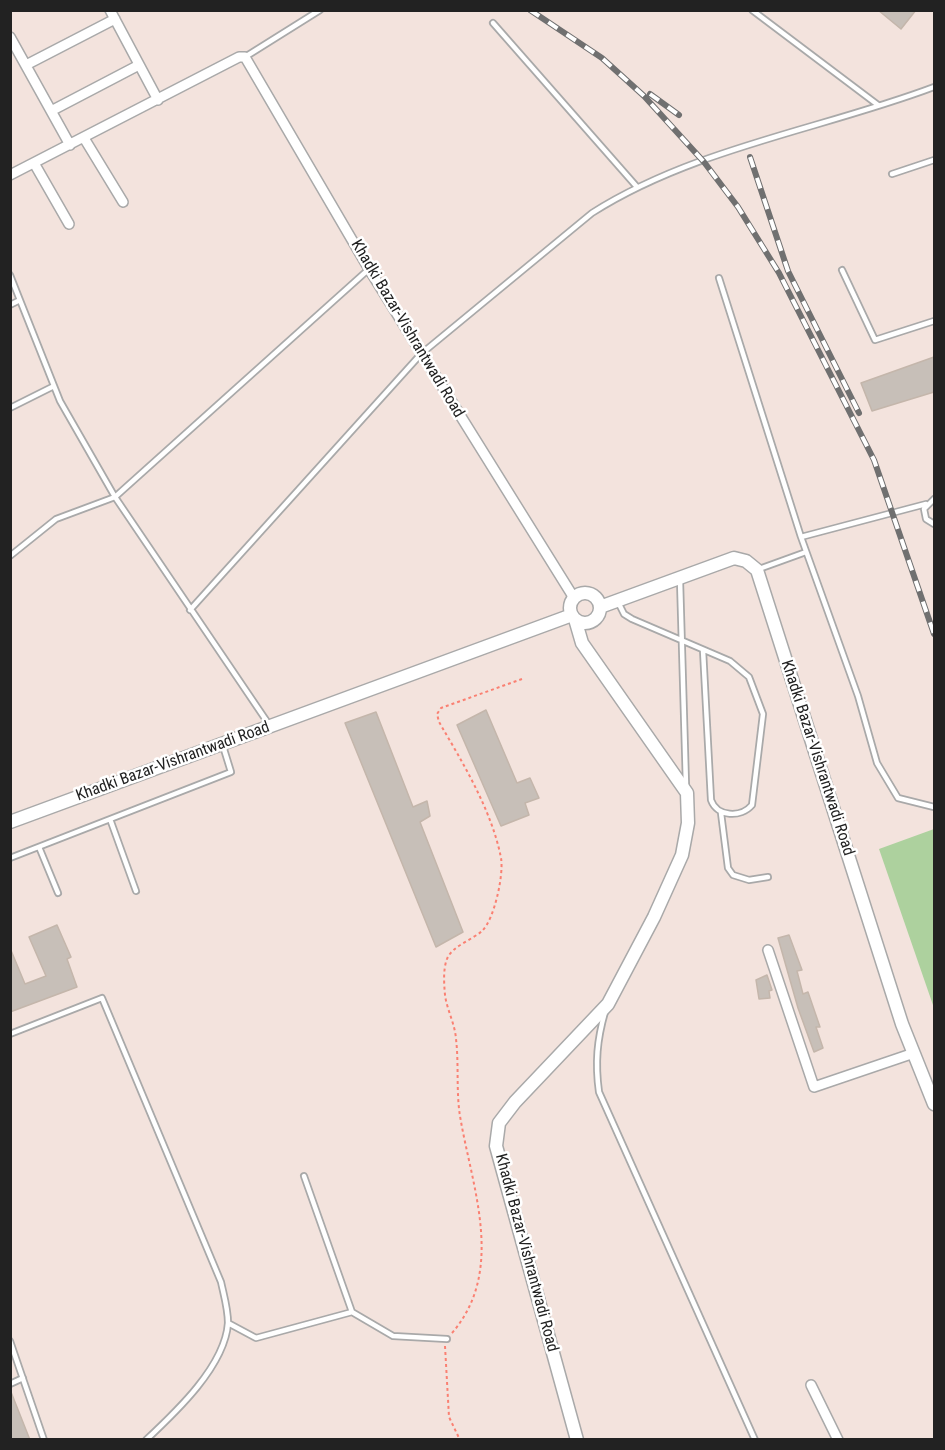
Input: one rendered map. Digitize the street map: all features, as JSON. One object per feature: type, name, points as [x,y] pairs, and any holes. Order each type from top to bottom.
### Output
[{"type":"street","points":[[26,65],[112,15],[158,100]]},
{"type":"street","points":[[10,37],[70,145]]},
{"type":"street","points":[[10,175],[239,57],[245,57]]},
{"type":"street","name":"Khadki Bazar-Vishrantwadi Road","points":[[245,57],[369,269],[574,598]]},
{"type":"street","points":[[51,111],[139,65]]},
{"type":"street","points":[[84,138],[123,202]]},
{"type":"street","points":[[34,163],[69,224]]},
{"type":"street","points":[[600,607],[734,558],[746,561],[757,570]]},
{"type":"street","name":"Khadki Bazar-Vishrantwadi Road","points":[[757,570],[898,1013],[934,1104]]},
{"type":"street","points":[[574,617],[580,622],[592,621],[599,613],[598,601],[590,594],[584,593],[574,598],[570,609],[582,643],[687,794]]},
{"type":"street","name":"Khadki Bazar-Vishrantwadi Road","points":[[10,822],[222,743],[574,617]]},
{"type":"street","name":"Khadki Bazar-Vishrantwadi Road","points":[[577,1440],[496,1146],[499,1123],[515,1102],[608,1004],[654,917],[682,855],[688,823],[687,794]]},
{"type":"street","points":[[768,950],[814,1087],[914,1053]]},
{"type":"street","points":[[811,1385],[838,1440]]},
{"type":"lane","points":[[245,57],[320,10]]},
{"type":"lane","points":[[752,10],[878,105]]},
{"type":"lane","points":[[493,23],[636,188]]},
{"type":"lane","points":[[190,610],[421,354],[592,213],[636,188],[734,151],[934,87]]},
{"type":"lane","points":[[892,174],[934,160]]},
{"type":"lane","points":[[10,556],[56,519],[115,497],[369,269]]},
{"type":"lane","points":[[842,270],[875,340],[934,321]]},
{"type":"lane","points":[[10,275],[54,386],[115,497],[270,726]]},
{"type":"lane","points":[[719,278],[801,537],[858,696],[877,763],[898,798],[934,807]]},
{"type":"lane","points":[[10,305],[20,300]]},
{"type":"lane","points":[[10,408],[54,386]]},
{"type":"lane","points":[[801,537],[926,504],[934,499]]},
{"type":"lane","points":[[926,504],[926,519],[934,524]]},
{"type":"lane","points":[[757,570],[807,552]]},
{"type":"lane","points":[[680,577],[687,794]]},
{"type":"lane","points":[[618,602],[624,614],[632,619],[730,661],[749,677],[763,714],[752,805],[742,812],[721,813],[714,809],[711,800],[703,650]]},
{"type":"lane","points":[[10,858],[231,772],[222,743]]},
{"type":"lane","points":[[721,813],[728,868],[733,875],[749,880],[768,877]]},
{"type":"lane","points":[[110,819],[136,891]]},
{"type":"lane","points":[[39,847],[58,893]]},
{"type":"lane","points":[[10,1034],[102,998],[220,1282],[227,1304],[228,1323],[225,1340],[199,1384],[146,1440]]},
{"type":"lane","points":[[608,1004],[597,1041],[596,1069],[599,1092],[755,1440]]},
{"type":"lane","points":[[304,1176],[352,1312],[393,1336],[447,1339]]},
{"type":"lane","points":[[228,1323],[256,1338],[352,1312]]},
{"type":"lane","points":[[10,1341],[44,1440]]},
{"type":"lane","points":[[10,1384],[23,1378]]},
{"type":"path","points":[[460,1440],[449,1417],[445,1349],[447,1339],[471,1308],[478,1287],[481,1227],[460,1113],[456,1037],[445,995],[445,972],[447,958],[453,950],[484,930],[497,899],[502,860],[483,806],[467,770],[439,723],[437,714],[441,708],[522,679]]},
{"type":"shaded area","points":[[11,11],[934,11],[934,1439],[11,1439]]},
{"type":"green space","points":[[934,829],[934,1008],[879,849]]},
{"type":"building","points":[[878,10],[916,10],[901,29]]},
{"type":"building","points":[[934,357],[934,392],[872,411],[861,383]]},
{"type":"building","points":[[486,710],[517,783],[530,778],[539,798],[525,803],[529,815],[501,826],[457,725]]},
{"type":"building","points":[[376,712],[413,807],[427,801],[430,816],[420,822],[463,932],[436,947],[345,723]]},
{"type":"building","points":[[57,925],[71,957],[67,959],[77,987],[10,1012],[10,948],[25,984],[46,976],[29,937]]},
{"type":"building","points":[[789,935],[802,970],[797,971],[803,994],[808,992],[820,1027],[816,1027],[823,1048],[814,1052],[798,1008],[778,938]]},
{"type":"building","points":[[767,975],[772,990],[769,991],[770,998],[759,999],[756,980]]},
{"type":"building","points":[[11,1392],[30,1440],[10,1440]]},
{"type":"railway","points":[[530,10],[602,58],[644,96],[704,162],[738,207],[779,273],[874,460],[934,634]]},
{"type":"railway","points":[[650,94],[679,115]]},
{"type":"railway","points":[[750,157],[788,271],[859,413]]}]
